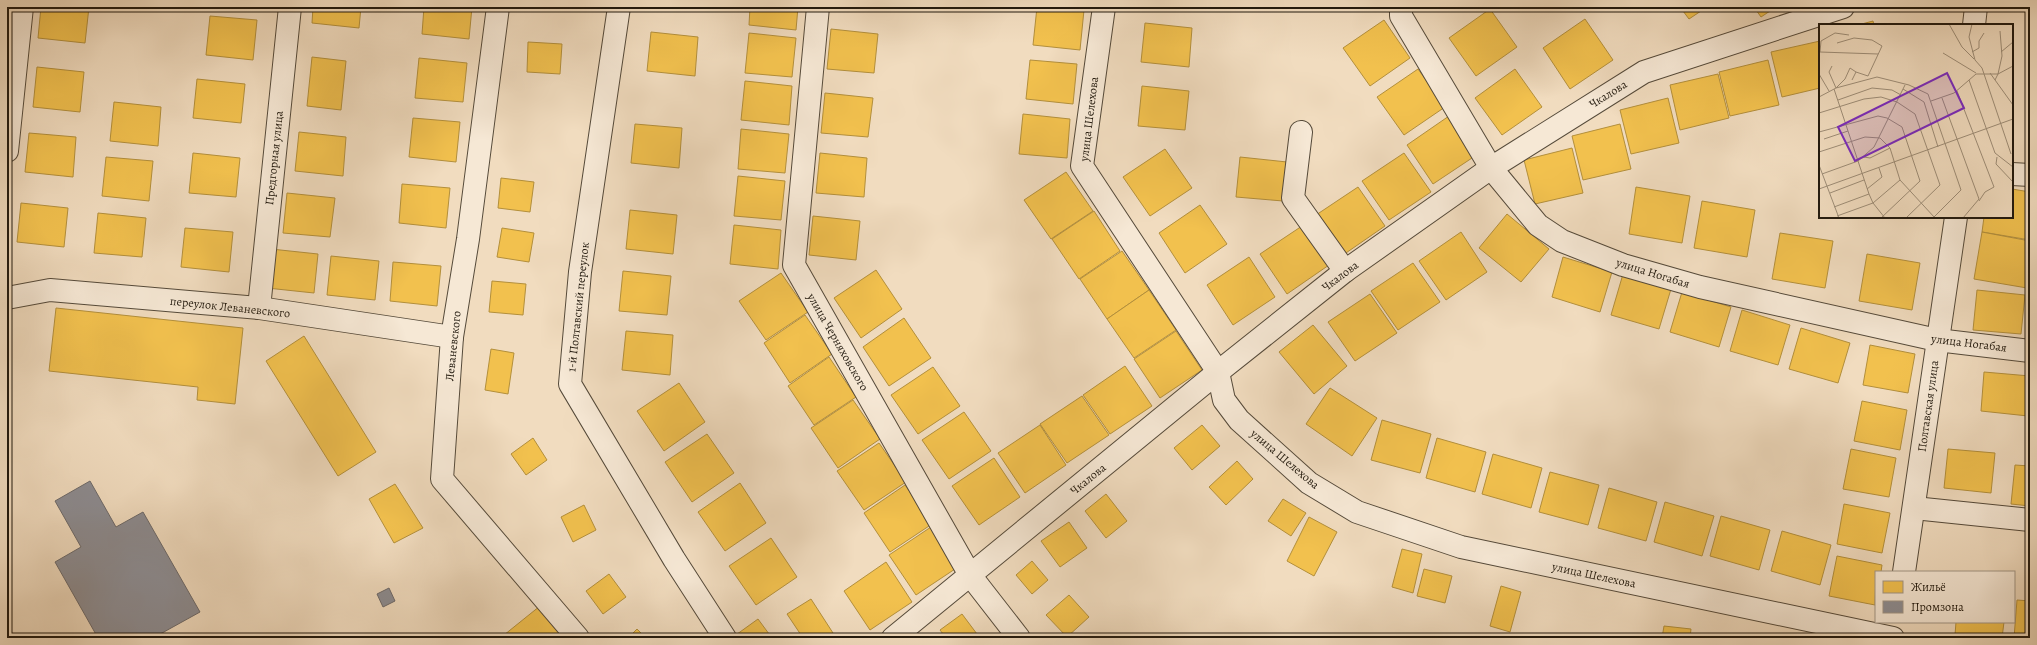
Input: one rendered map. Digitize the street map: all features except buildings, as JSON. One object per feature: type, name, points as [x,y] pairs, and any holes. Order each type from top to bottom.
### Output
[{"type":"street","points":[[7,151],[22,7]]},
{"type":"street","name":"Предгорная улица","points":[[259,308],[290,7]]},
{"type":"street","name":"Леваневского","points":[[498,7],[468,239],[452,337],[442,479],[578,638]]},
{"type":"street","name":"1-й Полтавский переулок","points":[[619,7],[580,272],[570,384],[674,559],[725,638]]},
{"type":"street","name":"улица Черняховского","points":[[818,7],[794,265],[970,575],[1019,638]]},
{"type":"street","name":"улица Шелехова","points":[[1104,7],[1082,166],[1218,372],[1224,400],[1239,420],[1309,483],[1357,512],[1461,547],[1893,638]]},
{"type":"street","name":"улица Ногабая","points":[[1401,7],[1401,16],[1404,23],[1491,168],[1538,225],[1562,242],[1623,265],[1700,287],[1937,340],[2030,351]]},
{"type":"street","name":"Чкалова","points":[[893,638],[1218,372],[1345,271],[1491,168],[1644,72],[1843,7]]},
{"type":"street","points":[[1974,24],[1976,7]]},
{"type":"street","points":[[1301,132],[1293,198],[1345,271]]},
{"type":"street","points":[[2013,174],[2030,175]]},
{"type":"street","name":"Полтавская улица","points":[[1904,571],[1956,218]]},
{"type":"street","name":"переулок Леваневского","points":[[7,298],[50,290],[259,308],[452,337]]},
{"type":"street","points":[[1914,508],[2030,520]]},
{"type":"street","points":[[1893,638],[1896,623]]}]
